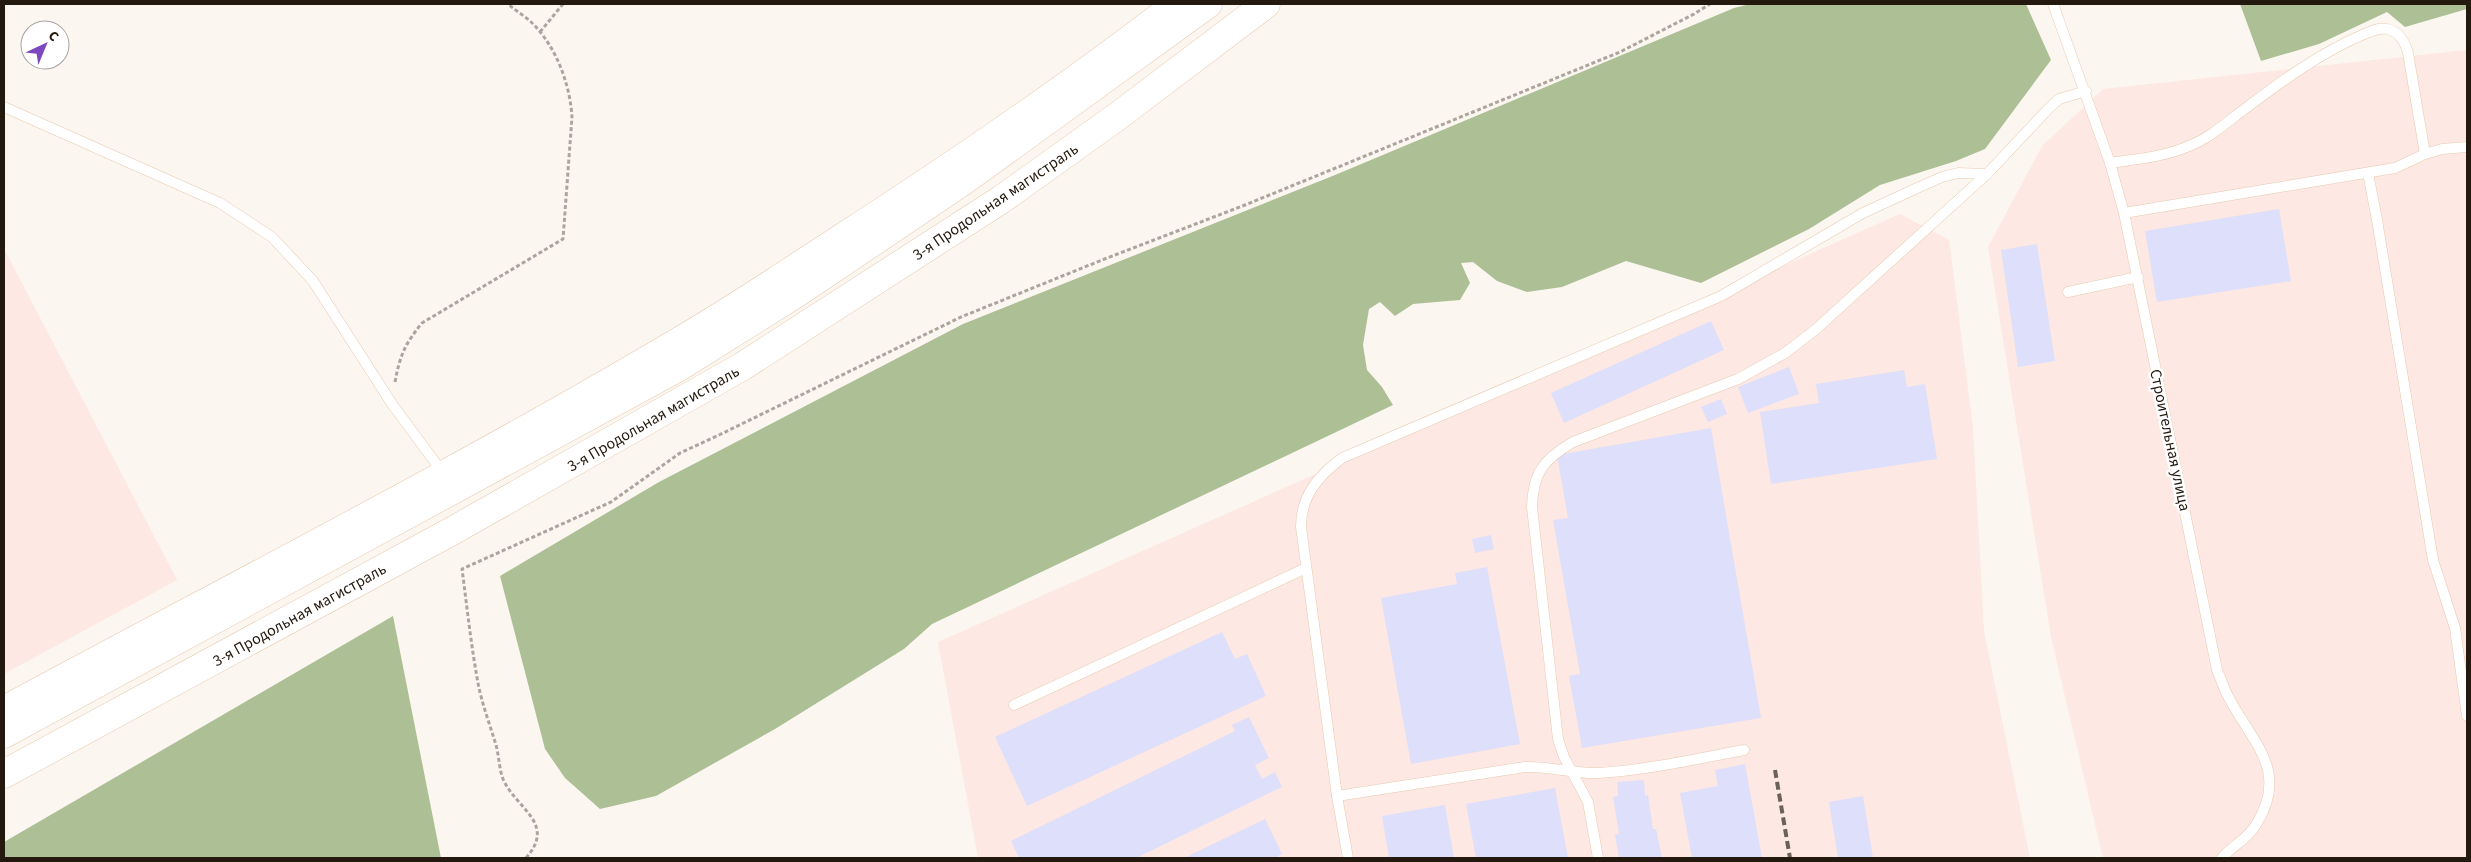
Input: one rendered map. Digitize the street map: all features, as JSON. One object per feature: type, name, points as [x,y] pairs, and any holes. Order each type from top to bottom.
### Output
[{"type":"highway","name":"3-я Продольная магистраль","points":[[4,734],[678,367],[797,293],[962,182],[1208,4]]},
{"type":"highway","name":"3-я Продольная магистраль","points":[[4,774],[463,525],[743,366],[1002,199],[1118,116],[1266,4]]},
{"type":"street","points":[[4,708],[443,473],[681,338],[942,170],[1130,37],[1172,4]]},
{"type":"lane","name":"Строительная улица","points":[[2054,4],[2086,91],[2110,163],[2124,213],[2217,670],[2229,698],[2260,747],[2268,766],[2268,794],[2257,824],[2222,858]]},
{"type":"lane","points":[[2110,163],[2167,153],[2189,146],[2207,136],[2288,77],[2343,43],[2378,28],[2392,31],[2404,40],[2425,154]]},
{"type":"lane","points":[[1598,858],[1588,802],[1564,757],[1556,720],[1532,507],[1532,490],[1538,473],[1551,455],[1573,442],[1738,379],[1785,353],[1815,330],[1987,174],[2054,103],[2073,93],[2086,91]]},
{"type":"lane","points":[[4,107],[220,203],[272,237],[313,281],[392,404],[443,473]]},
{"type":"lane","points":[[2124,213],[2395,168],[2425,154],[2442,149],[2467,147]]},
{"type":"lane","points":[[2368,173],[2378,220],[2433,560],[2455,628],[2467,716]]},
{"type":"lane","points":[[1348,858],[1337,796],[1301,526],[1301,511],[1309,491],[1327,469],[1342,458],[1721,296],[1863,213],[1915,189],[1942,177],[1958,174],[1987,174]]},
{"type":"lane","points":[[2068,292],[2138,277]]},
{"type":"lane","points":[[1014,705],[1306,568]]},
{"type":"lane","points":[[1337,796],[1525,767],[1545,766],[1595,773],[1622,771],[1744,750]]},
{"type":"path","points":[[392,404],[399,358],[408,341],[422,323],[563,239],[572,116],[571,96],[567,83],[540,32],[508,4]]},
{"type":"path","points":[[540,32],[563,4]]},
{"type":"path","points":[[526,858],[535,848],[539,829],[530,813],[512,796],[502,777],[498,752],[478,684],[462,569],[611,502],[696,444],[719,435],[961,317],[1245,205],[1620,52],[1710,4]]},
{"type":"shaded area","points":[[2467,50],[2467,858],[2103,858],[2051,637],[1988,247],[2042,146],[2103,89]]},
{"type":"shaded area","points":[[1900,214],[1949,240],[1973,428],[1984,631],[2030,858],[978,858],[938,642]]},
{"type":"shaded area","points":[[4,249],[177,580],[4,674]]},
{"type":"green space","points":[[1750,4],[2026,4],[2051,60],[1985,149],[1956,161],[1880,185],[1809,229],[1701,283],[1626,261],[1562,287],[1527,292],[1497,281],[1473,262],[1461,263],[1470,283],[1460,300],[1413,304],[1395,316],[1380,302],[1369,309],[1363,345],[1367,370],[1382,387],[1393,405],[932,624],[904,649],[775,729],[656,796],[600,809],[565,778],[545,749],[500,576],[659,482],[963,324],[1335,175],[1734,8]]},
{"type":"green space","points":[[2240,4],[2467,4],[2467,9],[2405,27],[2387,12],[2319,44],[2261,61]]},
{"type":"green space","points":[[393,616],[441,858],[4,858],[4,842]]},
{"type":"building","points":[[2279,209],[2291,281],[2157,302],[2145,231]]},
{"type":"building","points":[[2037,244],[2055,361],[2018,367],[2001,250]]},
{"type":"building","points":[[1711,321],[1724,350],[1564,423],[1551,393]]},
{"type":"building","points":[[1789,367],[1799,394],[1748,413],[1738,387]]},
{"type":"building","points":[[1904,370],[1907,387],[1925,384],[1937,459],[1771,484],[1760,412],[1819,403],[1816,384]]},
{"type":"building","points":[[1721,399],[1727,414],[1708,422],[1701,407]]},
{"type":"building","points":[[1711,428],[1761,718],[1582,748],[1569,676],[1580,674],[1553,520],[1568,518],[1557,455]]},
{"type":"building","points":[[1491,535],[1494,549],[1475,553],[1472,539]]},
{"type":"building","points":[[1487,567],[1520,744],[1411,764],[1381,598],[1457,584],[1455,573]]},
{"type":"building","points":[[1222,632],[1235,659],[1247,654],[1266,696],[1027,806],[995,737]]},
{"type":"building","points":[[1249,717],[1269,758],[1255,765],[1262,779],[1275,772],[1282,787],[1136,858],[1019,858],[1011,841],[1235,731],[1232,725]]},
{"type":"building","points":[[1745,764],[1762,858],[1692,858],[1680,793],[1718,786],[1715,770]]},
{"type":"building","points":[[1644,780],[1645,796],[1648,795],[1653,829],[1656,829],[1662,858],[1619,858],[1615,835],[1619,834],[1613,797],[1618,796],[1617,782]]},
{"type":"building","points":[[1555,788],[1568,858],[1476,858],[1466,804]]},
{"type":"building","points":[[1863,796],[1873,858],[1838,858],[1829,802]]},
{"type":"building","points":[[1445,805],[1454,858],[1389,858],[1382,816]]},
{"type":"building","points":[[1265,819],[1282,854],[1275,858],[1184,858]]},
{"type":"railway","points":[[1775,770],[1790,858]]}]
